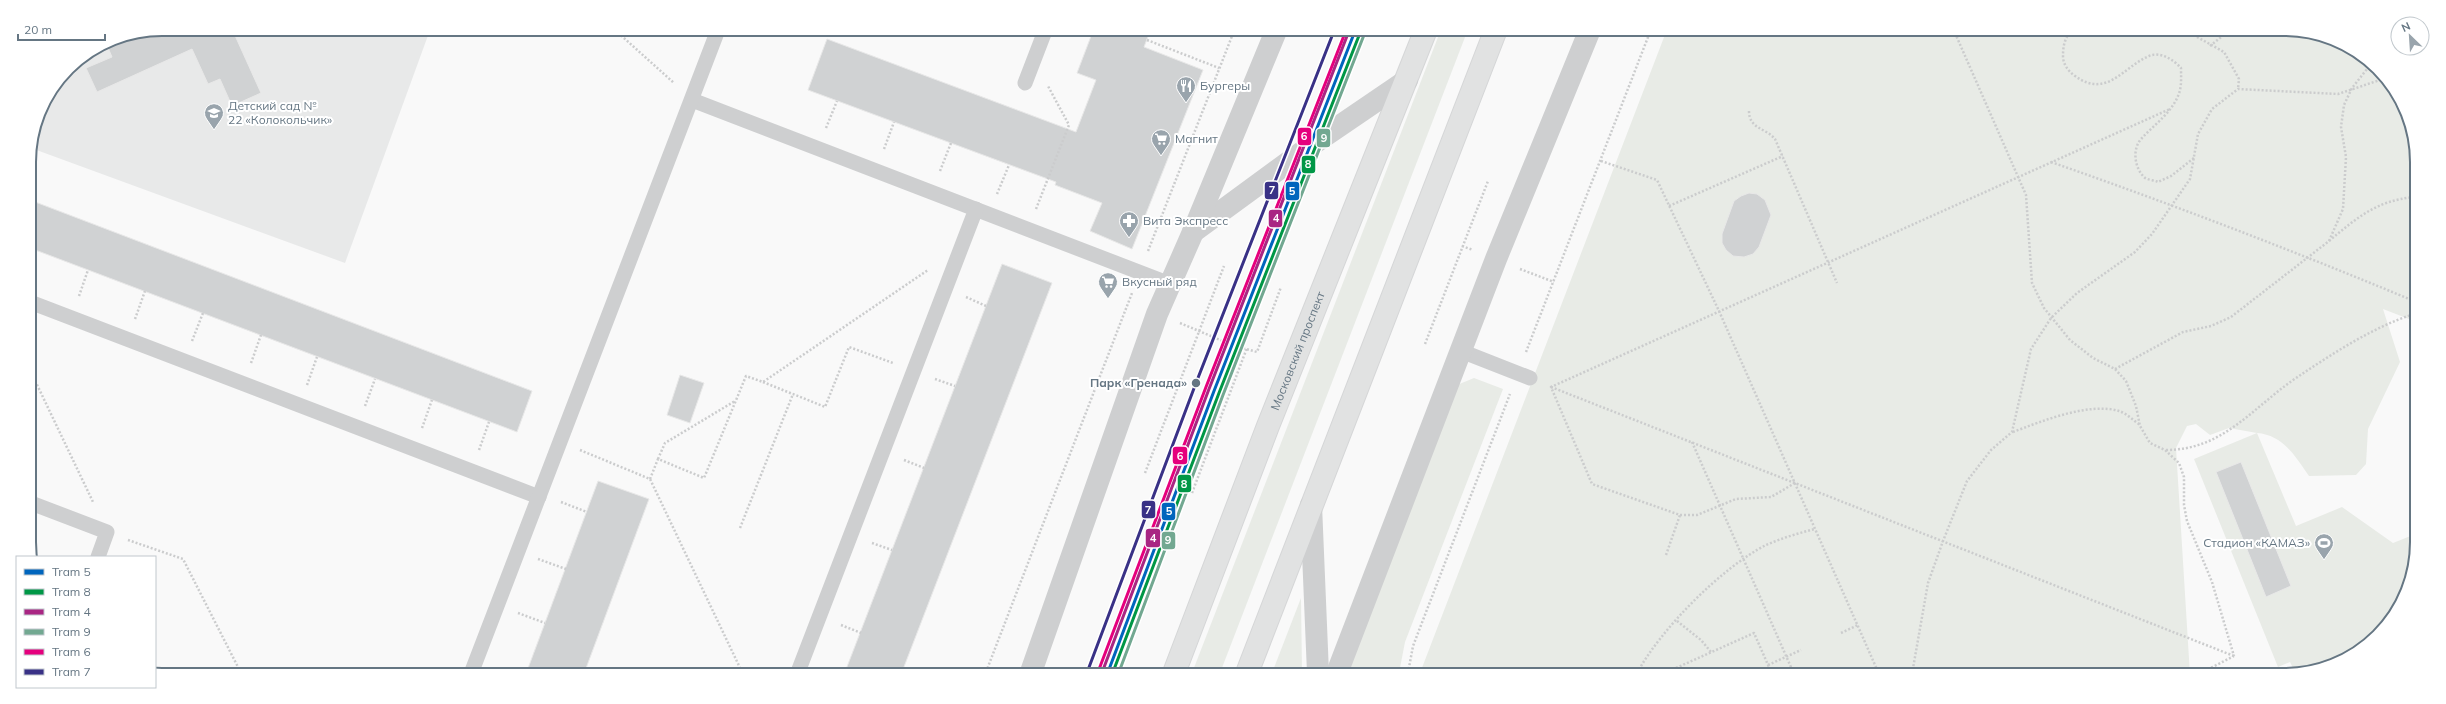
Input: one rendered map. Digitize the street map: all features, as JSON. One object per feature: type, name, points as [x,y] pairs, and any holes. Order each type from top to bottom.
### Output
[{"type":"main road","name":"Московский проспект","points":[[1176,668],[1268,426],[1424,36]]},
{"type":"main road","points":[[1249,668],[1493,36]]},
{"type":"street","points":[[1031,668],[1157,314],[1194,232],[1274,36]]},
{"type":"street","points":[[1339,668],[1461,351],[1587,36]]},
{"type":"street","points":[[1194,232],[1313,144],[1407,80]]},
{"type":"street","points":[[1311,505],[1318,668]]},
{"type":"lane","points":[[473,668],[716,36]]},
{"type":"lane","points":[[1025,83],[1043,36]]},
{"type":"lane","points":[[692,100],[1141,271],[1170,284]]},
{"type":"lane","points":[[800,668],[962,247],[983,211]]},
{"type":"lane","points":[[36,304],[471,471],[540,495]]},
{"type":"lane","points":[[1461,351],[1530,378]]},
{"type":"lane","points":[[36,504],[107,532],[98,556]]},
{"type":"path","points":[[622,36],[692,100]]},
{"type":"path","points":[[988,668],[1232,36]]},
{"type":"path","points":[[1956,36],[2026,195],[2032,283],[2044,308],[2070,340],[2093,358],[2115,369],[2126,382],[2136,406],[2140,426],[2150,443],[2166,450],[2179,463],[2184,477],[2184,505],[2187,520],[2212,582],[2234,656]]},
{"type":"path","points":[[2069,36],[2063,48],[2063,61],[2069,72],[2080,79],[2098,84],[2114,80],[2150,56],[2165,56],[2175,62],[2181,68],[2182,81],[2178,96],[2170,109],[2153,130],[2141,138],[2136,150],[2136,166],[2145,178],[2158,182],[2171,176],[2194,158]]},
{"type":"path","points":[[2195,36],[2210,46],[2224,52],[2239,79],[2238,89]]},
{"type":"path","points":[[2210,46],[2222,36]]},
{"type":"path","points":[[1147,40],[1219,68]]},
{"type":"path","points":[[1028,228],[1069,126],[1033,60]]},
{"type":"path","points":[[2329,241],[2343,209],[2346,157],[2341,127],[2344,105],[2352,88],[2368,68]]},
{"type":"path","points":[[2012,432],[2031,349],[2051,318],[2077,293],[2135,252],[2152,234],[2190,179],[2198,134],[2212,109],[2238,89],[2338,94],[2380,80]]},
{"type":"path","points":[[819,149],[837,101]]},
{"type":"path","points":[[1551,387],[2170,109]]},
{"type":"path","points":[[1749,111],[1751,121],[1772,135],[1783,156],[1837,283]]},
{"type":"path","points":[[876,170],[894,122]]},
{"type":"path","points":[[932,192],[951,143]]},
{"type":"path","points":[[1669,206],[1783,156]]},
{"type":"path","points":[[1601,161],[1657,180],[1719,311],[1876,668]]},
{"type":"path","points":[[2051,162],[2173,205],[2310,257],[2410,299]]},
{"type":"path","points":[[983,211],[1009,165]]},
{"type":"path","points":[[1425,344],[1488,181]]},
{"type":"path","points":[[2115,369],[2183,332],[2211,326],[2231,317],[2310,257],[2369,209],[2410,198]]},
{"type":"path","points":[[763,382],[962,247]]},
{"type":"path","points":[[1145,473],[1224,266]]},
{"type":"path","points":[[70,318],[88,270]]},
{"type":"path","points":[[1129,302],[1232,345],[1257,352],[1281,287]]},
{"type":"path","points":[[127,340],[145,291]]},
{"type":"path","points":[[185,362],[203,314]]},
{"type":"path","points":[[2166,450],[2185,450],[2203,445],[2234,429],[2261,404],[2297,378],[2359,340],[2410,316]]},
{"type":"path","points":[[243,384],[261,335]]},
{"type":"path","points":[[658,459],[704,478],[746,376],[825,407],[849,347],[914,370]]},
{"type":"path","points":[[1192,493],[1247,348]]},
{"type":"path","points":[[299,405],[317,357]]},
{"type":"path","points":[[1530,378],[2234,656]]},
{"type":"path","points":[[357,427],[375,379]]},
{"type":"path","points":[[36,383],[107,532],[183,559],[238,668]]},
{"type":"path","points":[[1551,387],[1592,484],[1680,515],[1697,515],[1736,499],[1771,497],[1795,483]]},
{"type":"path","points":[[740,528],[794,394]]},
{"type":"path","points":[[414,449],[432,400]]},
{"type":"path","points":[[650,479],[665,442],[736,401]]},
{"type":"path","points":[[1913,668],[1928,583],[1943,541],[1967,481],[1991,450],[2012,432],[2040,422],[2099,408],[2120,412],[2140,426]]},
{"type":"path","points":[[471,471],[489,422]]},
{"type":"path","points":[[560,442],[650,479],[740,668]]},
{"type":"path","points":[[1692,442],[1791,668]]},
{"type":"path","points":[[540,495],[587,512]]},
{"type":"path","points":[[1666,555],[1680,515]]},
{"type":"path","points":[[1640,668],[1649,652],[1705,590],[1743,559],[1766,545],[1815,529]]},
{"type":"path","points":[[518,551],[566,569]]},
{"type":"path","points":[[498,605],[545,623]]},
{"type":"path","points":[[1677,621],[1701,640],[1711,652]]},
{"type":"path","points":[[1841,633],[1858,625]]},
{"type":"path","points":[[1676,668],[1754,633],[1769,668]]},
{"type":"path","points":[[1768,665],[1802,650]]},
{"type":"path","points":[[2209,668],[2234,656]]},
{"type":"shaded area","name":"Детский сад № 22 «Колокольчик»","points":[[428,36],[345,263],[36,150],[40,130],[49,106],[62,85],[85,62],[114,46],[130,40],[146,37]]},
{"type":"shaded area","points":[[1438,36],[1465,36],[1222,668],[1194,668]]},
{"type":"shaded area","points":[[1664,36],[2300,37],[2316,40],[2340,49],[2354,57],[2379,79],[2389,92],[2397,106],[2403,122],[2409,146],[2410,319],[2383,309],[2400,362],[2368,429],[2366,464],[2356,475],[2309,476],[2288,448],[2274,438],[2229,428],[2210,435],[2196,424],[2187,426],[2176,448],[2190,668],[1422,668]]},
{"type":"shaded area","points":[[1474,378],[1503,389],[1405,642],[1400,668],[1347,668],[1457,385]]},
{"type":"shaded area","name":"Стадион «КАМАЗ»","points":[[2257,433],[2296,526],[2342,507],[2393,543],[2410,536],[2409,558],[2406,574],[2393,605],[2379,625],[2354,647],[2340,655],[2316,664],[2293,668],[2290,662],[2278,667],[2194,459]]},
{"type":"shaded area","points":[[1301,598],[1302,668],[1274,668]]},
{"type":"building","points":[[235,36],[261,93],[232,106],[220,79],[208,84],[192,49],[97,92],[86,68],[112,57],[108,49],[130,40],[146,37]]},
{"type":"building","points":[[1091,36],[1148,36],[1144,47],[1203,70],[1132,249],[1090,231],[1102,203],[1055,185],[1056,182],[808,90],[827,39],[1076,132],[1096,80],[1077,73]]},
{"type":"building","points":[[1749,193],[1757,194],[1765,200],[1771,215],[1759,247],[1753,254],[1744,257],[1733,256],[1726,250],[1722,243],[1722,234],[1734,201]]},
{"type":"building","points":[[36,202],[532,391],[517,432],[36,250]]},
{"type":"building","points":[[1002,264],[1052,283],[904,668],[847,668]]},
{"type":"building","points":[[680,375],[704,383],[690,423],[667,415]]},
{"type":"building","points":[[2241,462],[2291,586],[2266,597],[2216,472]]},
{"type":"building","points":[[598,481],[649,499],[586,668],[528,668]]},
{"type":"tram line","name":"7","points":[[1089,668],[1196,383],[1332,36]]},
{"type":"tram line","name":"6","points":[[1100,668],[1206,387],[1344,36]]},
{"type":"tram line","name":"4","points":[[1104,668],[1209,389],[1347,36]]},
{"type":"tram line","name":"5","points":[[1110,668],[1214,391],[1353,36]]},
{"type":"tram line","name":"8","points":[[1115,668],[1219,393],[1359,36]]},
{"type":"tram line","name":"9","points":[[1121,668],[1223,395],[1364,36]]},
{"type":"place","name":"Бургеры","points":[[1186,103]]},
{"type":"place","name":"Детский сад № 22 «Колокольчик»","points":[[214,130]]},
{"type":"place","name":"Магнит","points":[[1161,156]]},
{"type":"place","name":"Вита Экспресс","points":[[1129,238]]},
{"type":"place","name":"Вкусный ряд","points":[[1108,299]]},
{"type":"place","name":"Парк «Гренада»","points":[[1196,383]]},
{"type":"place","name":"Стадион «КАМАЗ»","points":[[2324,560]]}]
